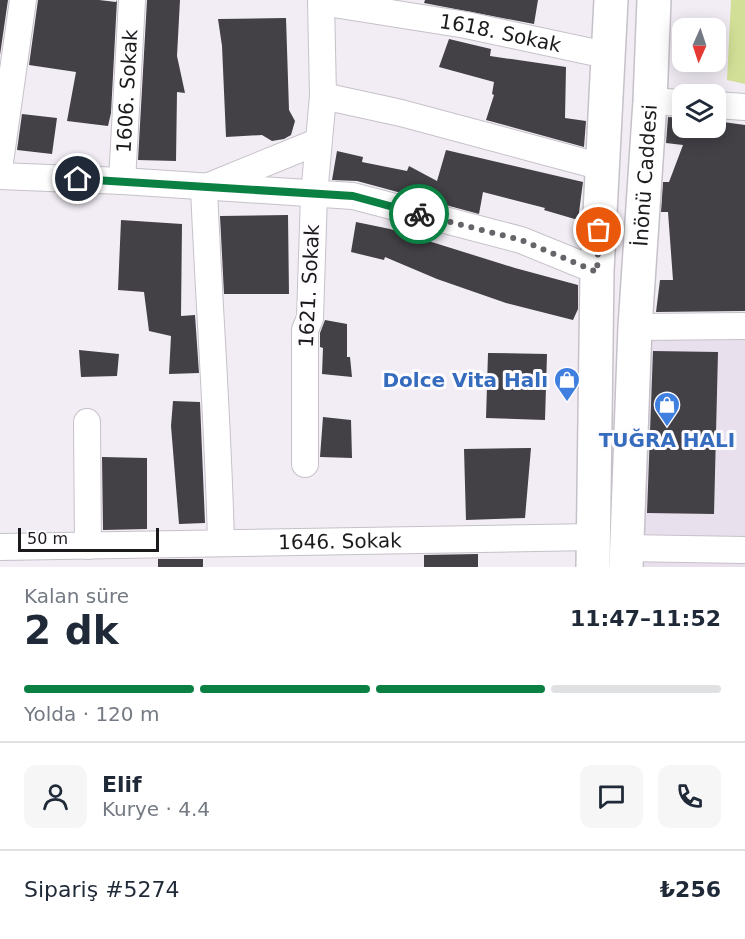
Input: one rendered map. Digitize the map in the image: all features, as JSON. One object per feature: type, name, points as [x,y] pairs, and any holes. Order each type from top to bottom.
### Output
[{"type":"main road","points":[[593,552],[597,272],[606,55],[611,0]]},
{"type":"main road","name":"İnönü Caddesi","points":[[626,557],[635,327],[650,101],[654,0]]},
{"type":"street","points":[[0,162],[23,0]]},
{"type":"street","name":"1606. Sokak","points":[[122,181],[132,0]]},
{"type":"street","name":"1618. Sokak","points":[[321,1],[466,25],[606,55]]},
{"type":"street","name":"1621. Sokak","points":[[305,464],[304,330],[310,318],[317,142],[323,96],[321,1]]},
{"type":"street","points":[[323,96],[401,113],[602,168]]},
{"type":"street","points":[[650,101],[672,102]]},
{"type":"street","points":[[726,106],[745,107]]},
{"type":"street","points":[[204,188],[317,142]]},
{"type":"street","points":[[0,176],[122,181],[353,196],[521,240],[597,272]]},
{"type":"street","points":[[204,188],[213,392],[218,439],[221,542]]},
{"type":"street","points":[[635,327],[745,326]]},
{"type":"street","points":[[87,422],[88,546]]},
{"type":"street","name":"1646. Sokak","points":[[0,547],[221,542],[593,552]]},
{"type":"street","points":[[626,557],[745,550]]},
{"type":"shaded area","points":[[745,328],[745,567],[639,567],[649,337]]},
{"type":"green space","points":[[731,0],[745,0],[745,84],[727,80]]},
{"type":"building","points":[[0,0],[8,0],[0,55]]},
{"type":"building","points":[[38,0],[116,2],[117,0],[111,113],[108,126],[67,121],[76,72],[29,65]]},
{"type":"building","points":[[147,0],[180,0],[177,56],[185,93],[177,92],[176,161],[138,160]]},
{"type":"building","points":[[425,0],[538,0],[534,24],[424,3]]},
{"type":"building","points":[[286,18],[289,110],[295,121],[291,135],[272,141],[262,135],[226,137],[222,46],[218,19]]},
{"type":"building","points":[[449,39],[491,49],[490,56],[566,67],[565,118],[586,121],[584,147],[486,120],[494,95],[492,94],[494,82],[439,67]]},
{"type":"building","points":[[22,114],[57,118],[52,154],[17,150]]},
{"type":"building","points":[[668,117],[672,117],[672,138],[726,138],[726,122],[745,125],[745,311],[656,312],[660,280],[673,280],[668,212],[661,212],[663,182],[669,182],[683,145],[666,143]]},
{"type":"building","points":[[446,150],[583,182],[578,220],[544,210],[545,208],[483,192],[479,214],[357,181],[332,180],[337,151],[363,157],[362,162],[407,171],[409,166],[437,181]]},
{"type":"building","points":[[288,215],[289,294],[224,294],[220,216]]},
{"type":"building","points":[[121,220],[182,224],[181,316],[195,315],[199,373],[169,374],[171,336],[149,331],[144,292],[118,290]]},
{"type":"building","points":[[356,222],[390,229],[578,285],[578,309],[573,320],[506,303],[437,279],[385,257],[384,260],[351,252]]},
{"type":"building","points":[[325,320],[347,324],[347,357],[350,357],[352,377],[322,374],[323,348],[320,347],[320,333]]},
{"type":"building","points":[[79,350],[119,354],[117,376],[81,377]]},
{"type":"building","points":[[653,351],[718,352],[714,514],[647,513]]},
{"type":"building","points":[[488,353],[547,354],[545,420],[486,418]]},
{"type":"building","points":[[173,401],[200,402],[205,523],[179,524],[171,426]]},
{"type":"building","points":[[323,417],[351,420],[352,458],[320,457]]},
{"type":"building","points":[[531,448],[525,518],[466,520],[464,449]]},
{"type":"building","points":[[102,457],[147,458],[147,529],[103,530]]},
{"type":"building","points":[[478,554],[478,567],[424,567],[424,555]]},
{"type":"building","points":[[158,559],[203,559],[203,567],[158,567]]},
{"type":"way so far","points":[[419,214],[521,240],[597,272],[599,230]]},
{"type":"place","name":"Dolce Vita Halı","points":[[567,403]]},
{"type":"place","name":"TUĞRA HALI","points":[[667,428]]},
{"type":"route","points":[[78,179],[353,196],[419,214]]}]
